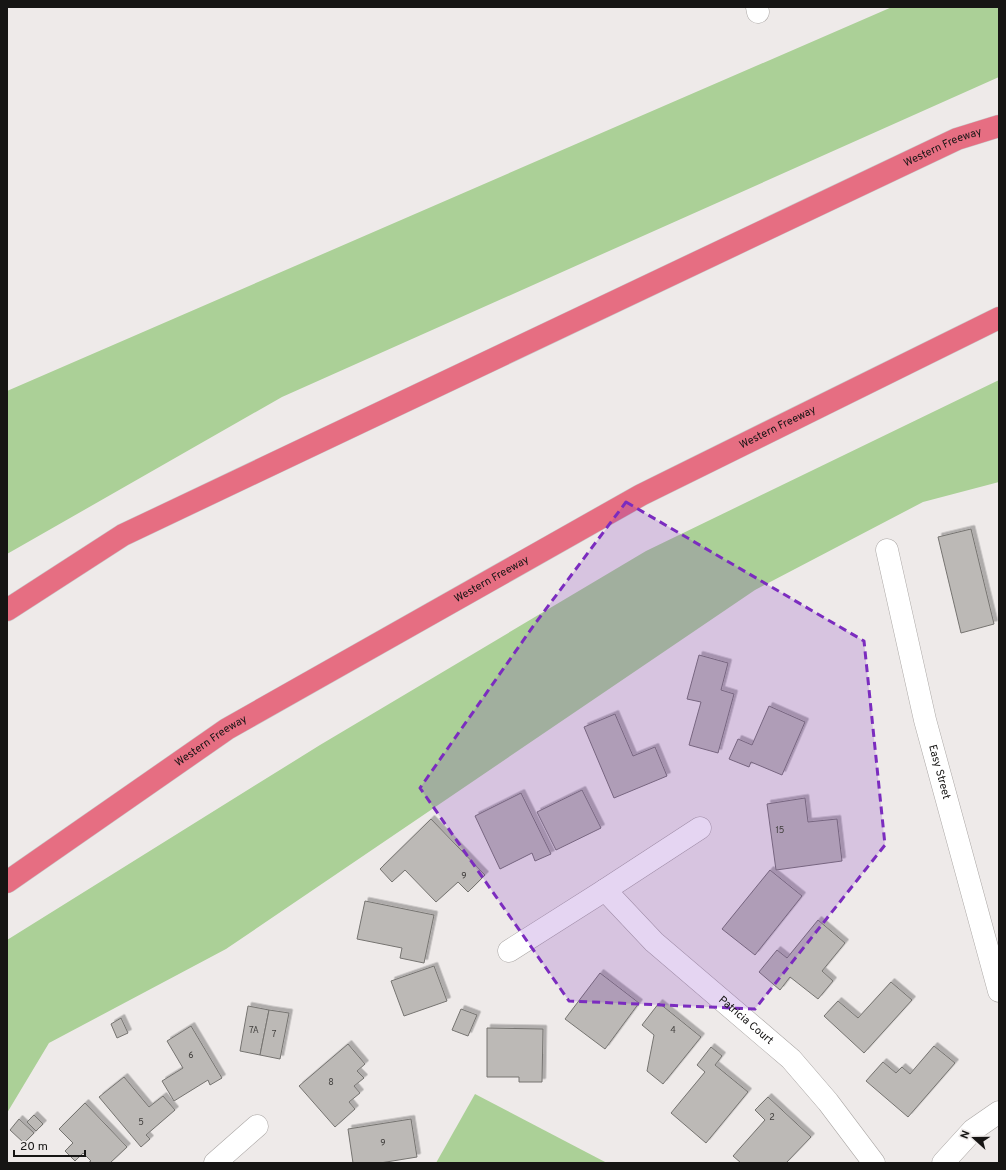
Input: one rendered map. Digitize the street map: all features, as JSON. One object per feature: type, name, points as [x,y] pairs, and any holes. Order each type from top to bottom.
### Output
[{"type":"highway","name":"Western Freeway","points":[[7,610],[123,536],[957,139],[999,126]]},
{"type":"highway","name":"Western Freeway","points":[[7,882],[227,729],[641,495],[999,318]]},
{"type":"street","name":"Easy Street","points":[[887,550],[925,720],[999,992]]},
{"type":"street","points":[[509,951],[700,828]]},
{"type":"street","name":"Patricia Court","points":[[605,890],[654,942],[791,1059],[828,1102],[874,1163]]},
{"type":"street","points":[[943,1163],[973,1130],[999,1112]]},
{"type":"street","points":[[215,1163],[257,1126]]},
{"type":"highlighted area","points":[[626,502],[864,641],[885,845],[755,1009],[569,1001],[420,788],[534,625]]},
{"type":"green space","points":[[892,7],[999,7],[999,77],[282,397],[7,554],[7,391]]},
{"type":"green space","points":[[999,380],[999,482],[923,502],[755,590],[226,949],[49,1043],[7,1113],[7,940],[320,745],[646,551]]},
{"type":"green space","points":[[475,1094],[607,1163],[436,1163]]},
{"type":"building","points":[[971,529],[994,624],[961,633],[938,537]]},
{"type":"building","points":[[699,655],[728,663],[721,690],[734,694],[718,753],[689,745],[701,702],[687,699]]},
{"type":"building","points":[[769,706],[805,722],[782,775],[751,762],[749,767],[729,759],[738,739],[752,745]]},
{"type":"building","points":[[615,714],[633,756],[655,747],[667,776],[614,798],[584,727]]},
{"type":"building","points":[[582,790],[601,828],[556,850],[537,812]]},
{"type":"building","points":[[521,793],[551,854],[535,861],[532,853],[500,869],[475,816]]},
{"type":"building","points":[[805,798],[808,822],[837,819],[842,861],[776,870],[767,804]]},
{"type":"building","points":[[431,819],[485,875],[468,892],[458,882],[436,902],[405,870],[392,882],[380,869]]},
{"type":"building","points":[[770,870],[802,896],[755,955],[722,929]]},
{"type":"building","points":[[365,901],[434,915],[424,963],[400,958],[402,948],[357,939]]},
{"type":"building","points":[[818,920],[845,943],[822,971],[833,981],[818,999],[790,977],[780,990],[759,972],[777,950],[787,958]]},
{"type":"building","points":[[434,966],[447,1001],[404,1016],[391,981]]},
{"type":"building","points":[[600,973],[639,1003],[605,1049],[565,1019]]},
{"type":"building","points":[[891,982],[912,1000],[864,1053],[824,1016],[838,1001],[858,1018]]},
{"type":"building","points":[[659,1003],[701,1037],[663,1084],[647,1071],[654,1035],[642,1025]]},
{"type":"building","points":[[248,1006],[269,1010],[260,1055],[240,1051]]},
{"type":"building","points":[[461,1009],[477,1015],[468,1036],[452,1030]]},
{"type":"building","points":[[269,1010],[289,1013],[280,1059],[260,1055]]},
{"type":"building","points":[[121,1018],[128,1033],[117,1038],[111,1024]]},
{"type":"building","points":[[191,1026],[222,1078],[210,1085],[208,1080],[174,1101],[162,1081],[183,1068],[167,1041]]},
{"type":"building","points":[[487,1028],[543,1029],[542,1082],[519,1082],[519,1077],[487,1077]]},
{"type":"building","points":[[348,1044],[365,1064],[357,1071],[364,1078],[354,1086],[360,1093],[349,1102],[355,1109],[335,1127],[299,1086]]},
{"type":"building","points":[[934,1046],[955,1063],[908,1117],[866,1081],[883,1062],[896,1073],[902,1067],[910,1074]]},
{"type":"building","points":[[711,1047],[722,1056],[715,1065],[748,1092],[706,1143],[671,1113],[705,1072],[697,1065]]},
{"type":"building","points":[[124,1077],[149,1107],[163,1096],[175,1110],[146,1135],[150,1139],[141,1147],[99,1097]]},
{"type":"building","points":[[768,1097],[811,1137],[786,1163],[741,1163],[733,1156],[765,1120],[755,1110]]},
{"type":"building","points":[[85,1103],[127,1147],[110,1163],[88,1163],[91,1161],[83,1153],[75,1161],[65,1151],[73,1143],[59,1129]]},
{"type":"building","points":[[34,1115],[43,1124],[36,1131],[27,1122]]},
{"type":"building","points":[[19,1119],[34,1133],[24,1143],[10,1130]]},
{"type":"building","points":[[411,1119],[417,1157],[380,1163],[353,1163],[348,1129]]}]
